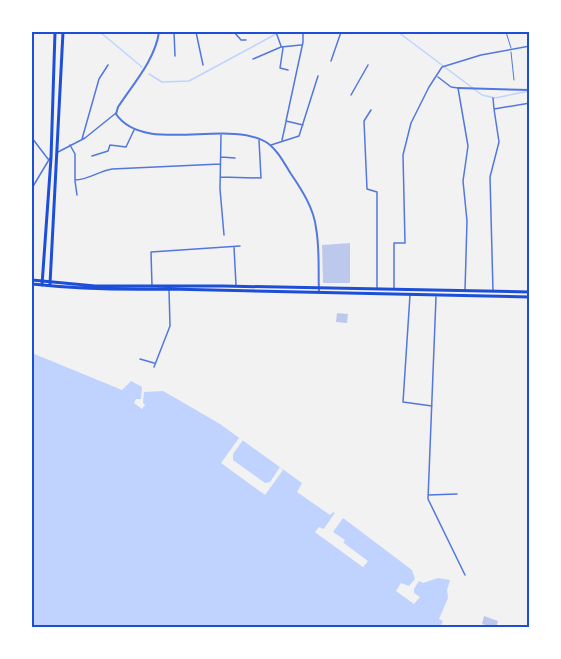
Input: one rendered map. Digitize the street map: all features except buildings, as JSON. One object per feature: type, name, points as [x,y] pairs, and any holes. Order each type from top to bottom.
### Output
[{"type":"main road","points":[[42,283],[55,32]]},
{"type":"main road","points":[[50,284],[63,32]]},
{"type":"main road","points":[[52,119],[59,119]]},
{"type":"main road","points":[[32,282],[123,288],[236,286],[436,296],[530,297]]},
{"type":"main road","points":[[223,291],[224,286]]},
{"type":"main road","points":[[168,287],[223,291],[377,289],[530,292]]},
{"type":"street","points":[[175,56],[175,32],[159,32],[152,55],[118,107],[117,113],[120,119],[134,129],[149,133],[221,134],[259,139],[270,145],[303,193],[315,222],[318,242],[318,290]]},
{"type":"street","points":[[196,32],[204,65]]},
{"type":"street","points":[[234,32],[241,40],[246,40]]},
{"type":"street","points":[[276,32],[282,47],[280,68],[288,70]]},
{"type":"street","points":[[282,141],[303,45],[303,32]]},
{"type":"street","points":[[331,61],[341,32]]},
{"type":"street","points":[[253,59],[282,47],[303,45]]},
{"type":"street","points":[[394,290],[394,243],[405,243],[403,155],[411,123],[429,87],[442,67],[458,61],[530,46]]},
{"type":"street","points":[[82,139],[99,79],[108,65]]},
{"type":"street","points":[[351,95],[368,65]]},
{"type":"street","points":[[270,145],[299,136],[318,76]]},
{"type":"street","points":[[437,76],[451,87],[530,90]]},
{"type":"street","points":[[458,88],[468,146],[463,181],[467,221],[465,291]]},
{"type":"street","points":[[493,98],[499,142],[490,177],[493,291]]},
{"type":"street","points":[[494,109],[530,103]]},
{"type":"street","points":[[371,110],[364,121],[367,189],[377,192],[377,289]]},
{"type":"street","points":[[57,152],[82,139],[117,113]]},
{"type":"street","points":[[286,121],[303,124]]},
{"type":"street","points":[[92,156],[108,151],[111,145],[126,147],[134,129]]},
{"type":"street","points":[[221,134],[220,177],[224,236]]},
{"type":"street","points":[[32,138],[50,158],[32,188]]},
{"type":"street","points":[[220,177],[261,178],[259,139]]},
{"type":"street","points":[[70,146],[75,154],[77,195]]},
{"type":"street","points":[[220,157],[235,158]]},
{"type":"street","points":[[75,180],[82,180],[112,169],[220,164]]},
{"type":"street","points":[[234,246],[236,286]]},
{"type":"street","points":[[152,287],[151,252],[240,246]]},
{"type":"street","points":[[140,359],[154,365],[170,326],[168,287]]},
{"type":"street","points":[[410,295],[403,402],[432,405]]},
{"type":"street","points":[[436,296],[428,499],[465,575]]},
{"type":"street","points":[[428,495],[457,494]]},
{"type":"lane","points":[[506,32],[511,49],[514,80]]},
{"type":"water","points":[[32,353],[122,390],[131,381],[142,387],[141,399],[136,399],[134,403],[142,409],[145,405],[143,403],[144,392],[163,391],[220,424],[302,483],[297,492],[330,515],[335,513],[324,529],[315,532],[363,567],[367,561],[343,543],[345,540],[333,532],[343,518],[412,570],[415,579],[409,586],[401,583],[396,591],[414,604],[420,597],[414,593],[419,581],[423,583],[438,578],[450,580],[447,590],[448,598],[439,619],[443,621],[440,627],[32,627]]},
{"type":"pier","points":[[239,438],[243,440],[233,454],[233,460],[265,483],[270,482],[280,467],[283,470],[265,495],[221,463]]},
{"type":"pier","points":[[335,513],[338,515],[326,531],[319,532],[363,563],[341,545],[341,541],[368,561],[363,567],[315,532],[319,527],[324,529]]},
{"type":"waterway","points":[[100,32],[142,67]]},
{"type":"waterway","points":[[398,32],[482,95],[495,98],[529,91]]},
{"type":"waterway","points":[[149,74],[162,82],[189,81],[276,34]]}]
